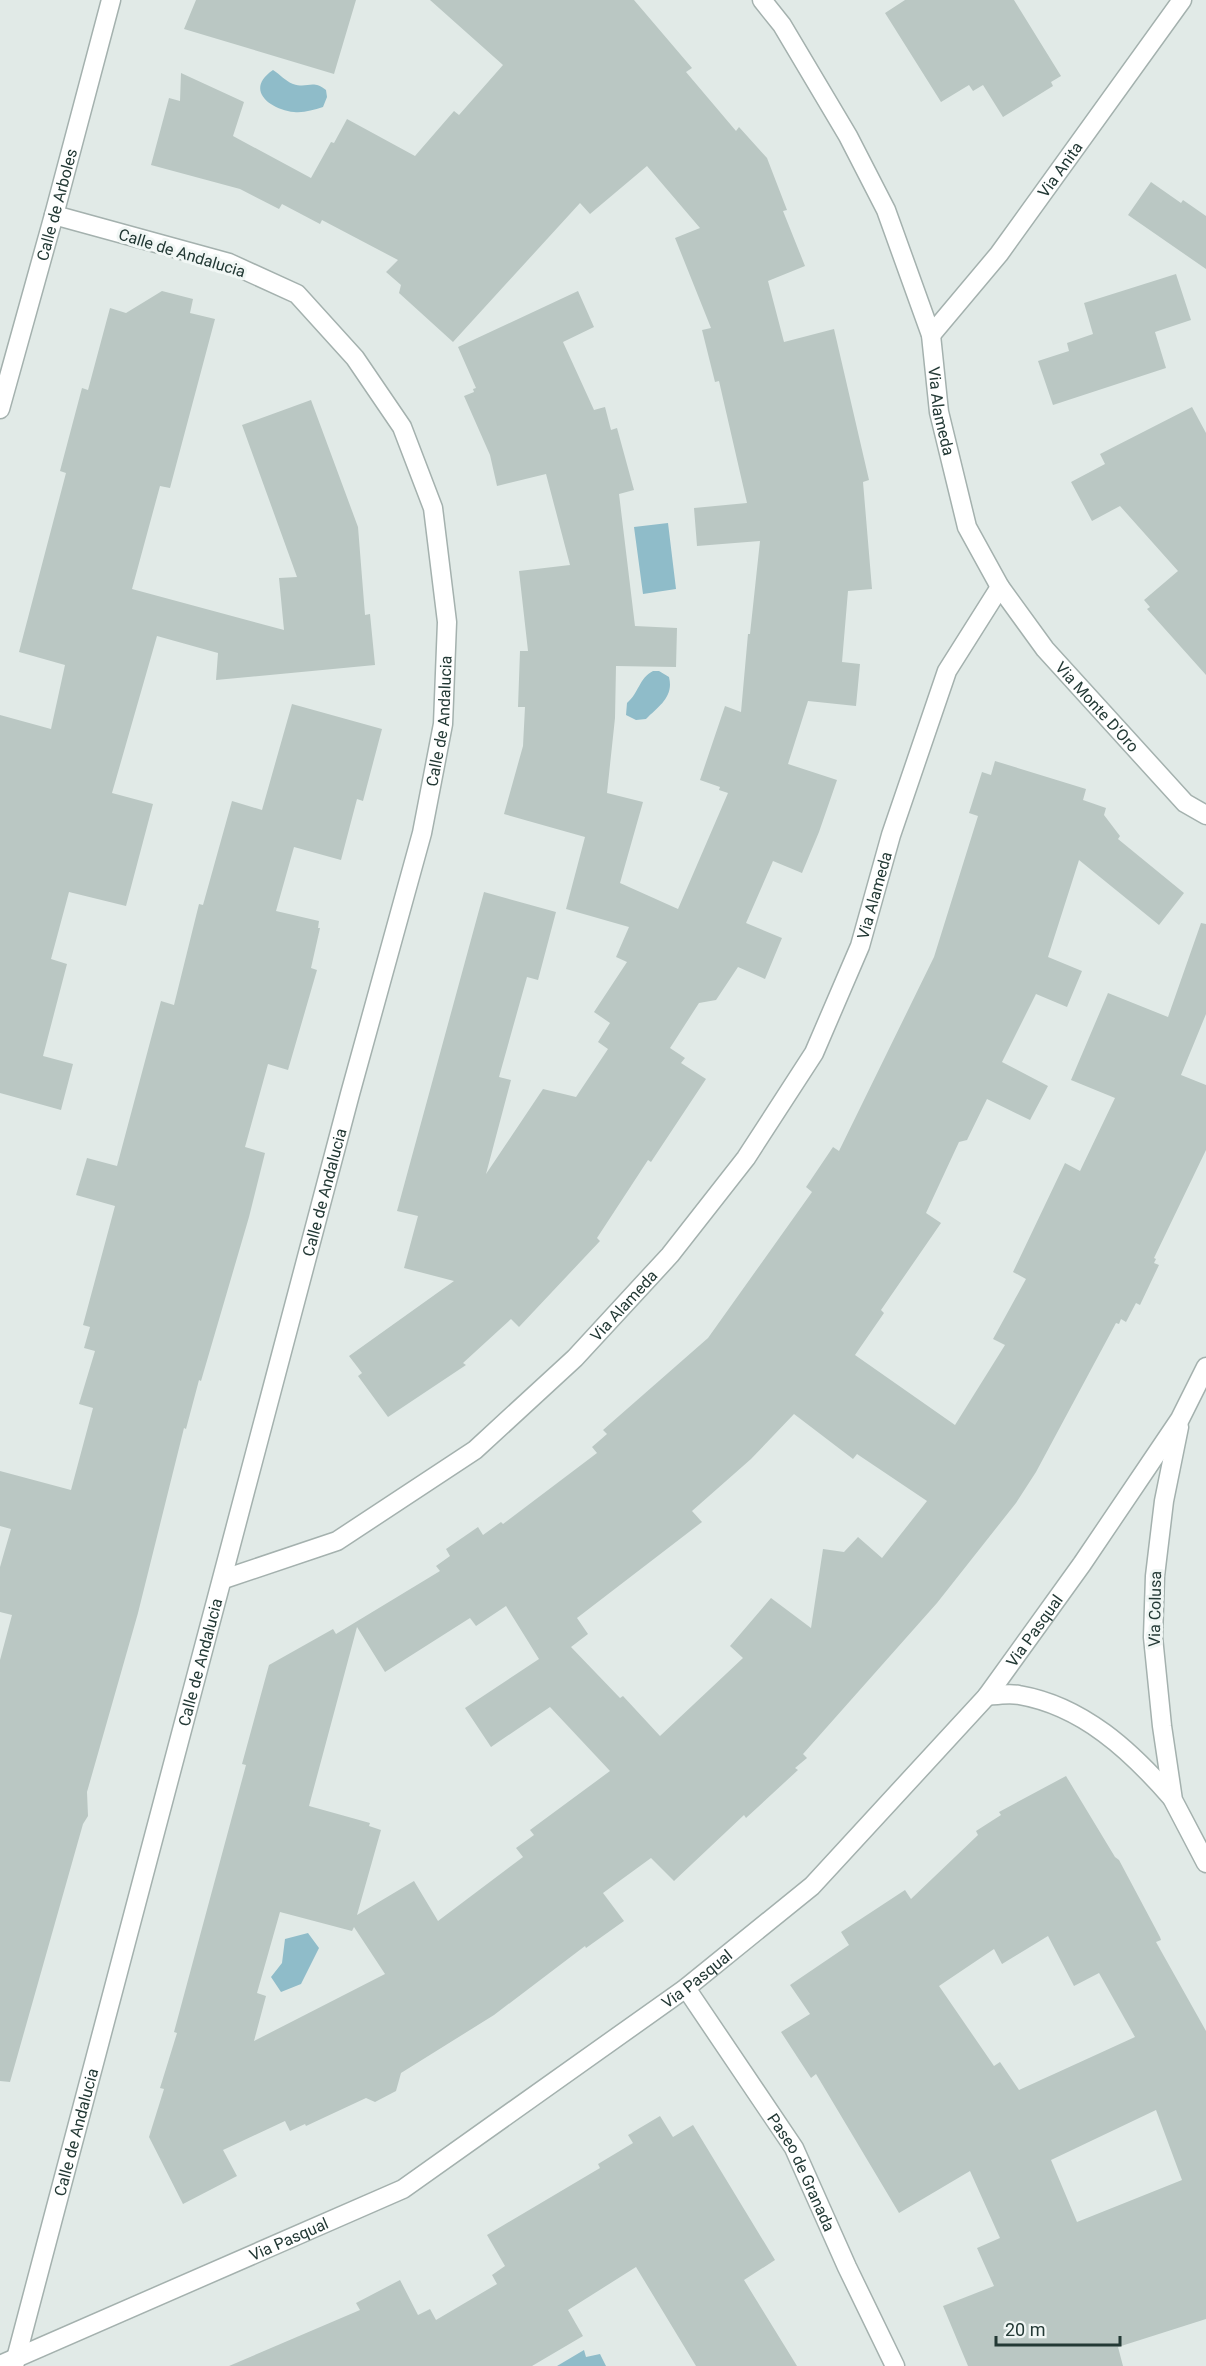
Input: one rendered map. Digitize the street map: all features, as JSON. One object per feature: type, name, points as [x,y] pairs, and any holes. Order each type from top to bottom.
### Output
[{"type":"street","name":"Calle de Arboles","points":[[0,409],[111,0]]},
{"type":"street","name":"Via Alameda","points":[[224,1579],[337,1541],[475,1450],[575,1358],[670,1255],[746,1158],[814,1053],[860,946],[891,835],[947,670],[1000,587],[967,527],[939,412],[932,335],[886,210],[848,136],[788,35],[762,0]]},
{"type":"street","name":"Via Anita","points":[[932,335],[999,254],[1182,0]]},
{"type":"street","name":"Calle de Andalucia","points":[[16,2362],[350,1094],[422,833],[443,724],[447,622],[433,508],[402,427],[355,358],[297,294],[229,263],[54,215]]},
{"type":"street","name":"Via Monte D'Oro","points":[[1000,587],[1045,649],[1185,803],[1206,815]]},
{"type":"street","name":"Via Pasqual","points":[[0,2365],[16,2362],[403,2189],[686,1988],[812,1886],[987,1696],[1082,1564],[1180,1419],[1206,1367]]},
{"type":"street","name":"Via Colusa","points":[[1173,1800],[1162,1726],[1153,1637],[1155,1576],[1161,1522],[1180,1419]]},
{"type":"street","name":"Via Colusa","points":[[987,1696],[1017,1695],[1076,1713],[1113,1739],[1147,1768],[1173,1800],[1206,1863]]},
{"type":"street","name":"Paseo de Granada","points":[[686,1988],[794,2148],[895,2366]]},
{"type":"water","points":[[273,70],[293,84],[317,85],[326,90],[327,97],[323,107],[305,112],[294,112],[269,103],[261,91],[261,85],[265,77]]},
{"type":"water","points":[[668,523],[676,589],[643,594],[634,527]]},
{"type":"water","points":[[659,671],[669,677],[667,696],[646,719],[636,720],[626,715],[627,703],[648,674]]},
{"type":"water","points":[[308,1933],[319,1948],[301,1984],[281,1992],[271,1977],[282,1963],[285,1939]]},
{"type":"water","points":[[584,2350],[586,2357],[600,2354],[606,2366],[557,2366]]},
{"type":"building","points":[[196,0],[356,0],[334,74],[184,29]]},
{"type":"building","points":[[430,0],[634,0],[692,68],[686,72],[736,131],[739,127],[767,158],[787,210],[783,211],[805,266],[768,281],[784,342],[834,329],[869,480],[863,482],[872,589],[848,591],[842,662],[860,664],[856,706],[808,701],[788,764],[837,780],[802,873],[773,861],[746,923],[782,938],[765,979],[738,967],[716,1000],[699,1003],[670,1048],[685,1058],[681,1063],[706,1079],[651,1162],[648,1160],[597,1238],[600,1241],[519,1327],[511,1319],[463,1363],[466,1365],[388,1417],[358,1376],[362,1373],[349,1356],[454,1281],[404,1268],[418,1216],[397,1211],[484,892],[556,912],[538,980],[527,977],[499,1077],[511,1080],[486,1174],[543,1089],[576,1097],[608,1049],[598,1042],[610,1023],[594,1012],[627,962],[616,957],[629,927],[566,909],[585,837],[504,814],[523,746],[525,707],[518,707],[520,651],[528,651],[519,571],[570,565],[546,474],[497,486],[490,455],[464,396],[474,392],[473,389],[476,388],[458,347],[578,291],[594,327],[563,342],[594,410],[605,407],[611,430],[617,428],[634,490],[619,494],[635,626],[677,628],[676,667],[616,666],[615,718],[607,793],[643,802],[620,883],[678,909],[728,793],[719,790],[720,787],[700,780],[725,706],[741,712],[760,541],[697,546],[694,508],[747,503],[719,381],[715,382],[702,330],[711,328],[675,238],[700,228],[647,166],[590,214],[580,203],[453,342],[399,293],[401,285],[386,272],[398,260],[322,220],[320,224],[282,204],[279,209],[240,189],[151,165],[169,98],[180,101],[181,73],[244,102],[233,136],[311,178],[347,119],[415,156],[454,111],[459,115],[503,65]]},
{"type":"building","points":[[905,0],[1014,0],[1061,76],[1051,82],[1053,86],[1003,117],[983,85],[973,91],[969,85],[941,102],[885,13]]},
{"type":"building","points":[[1151,182],[1181,203],[1183,200],[1206,216],[1206,269],[1128,215]]},
{"type":"building","points":[[1176,274],[1191,320],[1155,332],[1166,368],[1053,405],[1038,361],[1069,351],[1067,343],[1093,334],[1084,303]]},
{"type":"building","points":[[162,291],[193,299],[190,313],[215,319],[170,488],[160,486],[132,589],[284,630],[279,578],[297,577],[242,425],[311,400],[358,527],[365,615],[370,614],[375,665],[216,680],[218,653],[157,636],[112,793],[153,804],[126,906],[69,892],[51,959],[67,964],[43,1056],[73,1064],[61,1110],[0,1093],[0,715],[51,729],[65,665],[19,652],[66,473],[60,471],[82,388],[88,390],[110,308],[126,313]]},
{"type":"building","points":[[1192,407],[1206,433],[1206,675],[1147,609],[1150,607],[1144,600],[1178,571],[1120,506],[1092,521],[1071,482],[1105,464],[1100,454]]},
{"type":"building","points":[[292,704],[382,729],[363,801],[357,799],[341,860],[294,847],[276,911],[319,921],[318,928],[320,928],[311,968],[317,970],[288,1070],[268,1064],[245,1147],[265,1153],[249,1217],[201,1381],[199,1380],[186,1429],[184,1428],[138,1613],[87,1792],[88,1816],[83,1824],[10,2082],[0,2081],[0,1660],[12,1615],[0,1612],[0,1567],[11,1529],[0,1526],[0,1471],[71,1490],[93,1408],[79,1404],[95,1351],[84,1348],[90,1327],[83,1325],[115,1206],[76,1195],[87,1158],[117,1166],[161,1001],[174,1005],[199,904],[203,905],[232,801],[262,810]]},
{"type":"building","points":[[995,761],[1086,789],[1083,800],[1106,808],[1104,815],[1120,836],[1118,839],[1184,893],[1159,925],[1079,860],[1048,957],[1082,971],[1067,1007],[1036,994],[1002,1062],[1048,1086],[1030,1120],[987,1099],[967,1140],[959,1142],[926,1213],[941,1223],[881,1310],[884,1313],[855,1355],[955,1425],[1005,1345],[993,1339],[1026,1279],[1013,1272],[1065,1163],[1080,1171],[1115,1098],[1071,1080],[1108,993],[1168,1017],[1201,923],[1206,924],[1206,1014],[1181,1075],[1206,1085],[1206,1150],[1154,1258],[1156,1259],[1154,1263],[1159,1265],[1140,1305],[1136,1303],[1126,1322],[1121,1319],[1119,1324],[1116,1323],[1036,1472],[1016,1503],[937,1603],[803,1754],[807,1758],[795,1768],[798,1770],[746,1818],[744,1815],[674,1881],[651,1858],[603,1893],[624,1921],[586,1948],[585,1946],[494,2015],[401,2073],[396,2091],[375,2102],[366,2098],[290,2131],[285,2121],[223,2150],[237,2176],[183,2204],[149,2137],[164,2089],[160,2088],[177,2033],[174,2032],[246,1765],[242,1764],[269,1665],[333,1629],[336,1634],[440,1571],[436,1566],[450,1556],[446,1549],[478,1527],[483,1535],[501,1522],[503,1524],[597,1453],[592,1447],[607,1434],[603,1430],[708,1338],[812,1192],[806,1187],[833,1147],[839,1151],[934,957],[978,816],[969,813],[982,772],[991,775]],"holes":[[[794,1414],[853,1459],[857,1454],[927,1501],[882,1558],[858,1537],[844,1552],[823,1549],[811,1628],[771,1598],[730,1646],[743,1658],[660,1736],[623,1696],[620,1698],[571,1647],[588,1634],[577,1618],[702,1522],[692,1511],[751,1459]],[[506,1606],[539,1659],[465,1708],[491,1747],[550,1707],[610,1771],[530,1830],[534,1835],[516,1848],[523,1857],[438,1921],[414,1881],[357,1915],[381,1830],[369,1826],[370,1823],[309,1806],[357,1627],[385,1672],[470,1618],[476,1626]],[[280,1912],[352,1931],[354,1927],[385,1974],[254,2041],[266,1996],[257,1993]]]},
{"type":"building","points":[[1066,1776],[1119,1860],[1160,1937],[1161,1940],[1156,1942],[1206,2031],[1206,2319],[1118,2347],[1123,2366],[968,2366],[943,2306],[994,2286],[977,2248],[1000,2238],[970,2171],[899,2213],[816,2074],[811,2078],[781,2032],[810,2014],[790,1985],[849,1945],[841,1932],[905,1890],[911,1899],[978,1835],[976,1831],[1001,1815],[999,1812]],"holes":[[[1048,1936],[1074,1986],[1099,1973],[1135,2037],[1019,2090],[1000,2062],[994,2066],[939,1986],[994,1949],[1002,1964]],[[1156,2110],[1182,2180],[1077,2222],[1051,2160]]]},
{"type":"building","points":[[660,2116],[673,2137],[693,2125],[775,2260],[744,2280],[797,2366],[696,2366],[636,2267],[568,2310],[583,2336],[532,2366],[229,2366],[360,2310],[356,2303],[400,2280],[418,2315],[430,2309],[436,2320],[497,2284],[492,2275],[505,2266],[487,2235],[600,2168],[598,2164],[633,2143],[628,2135]]}]
